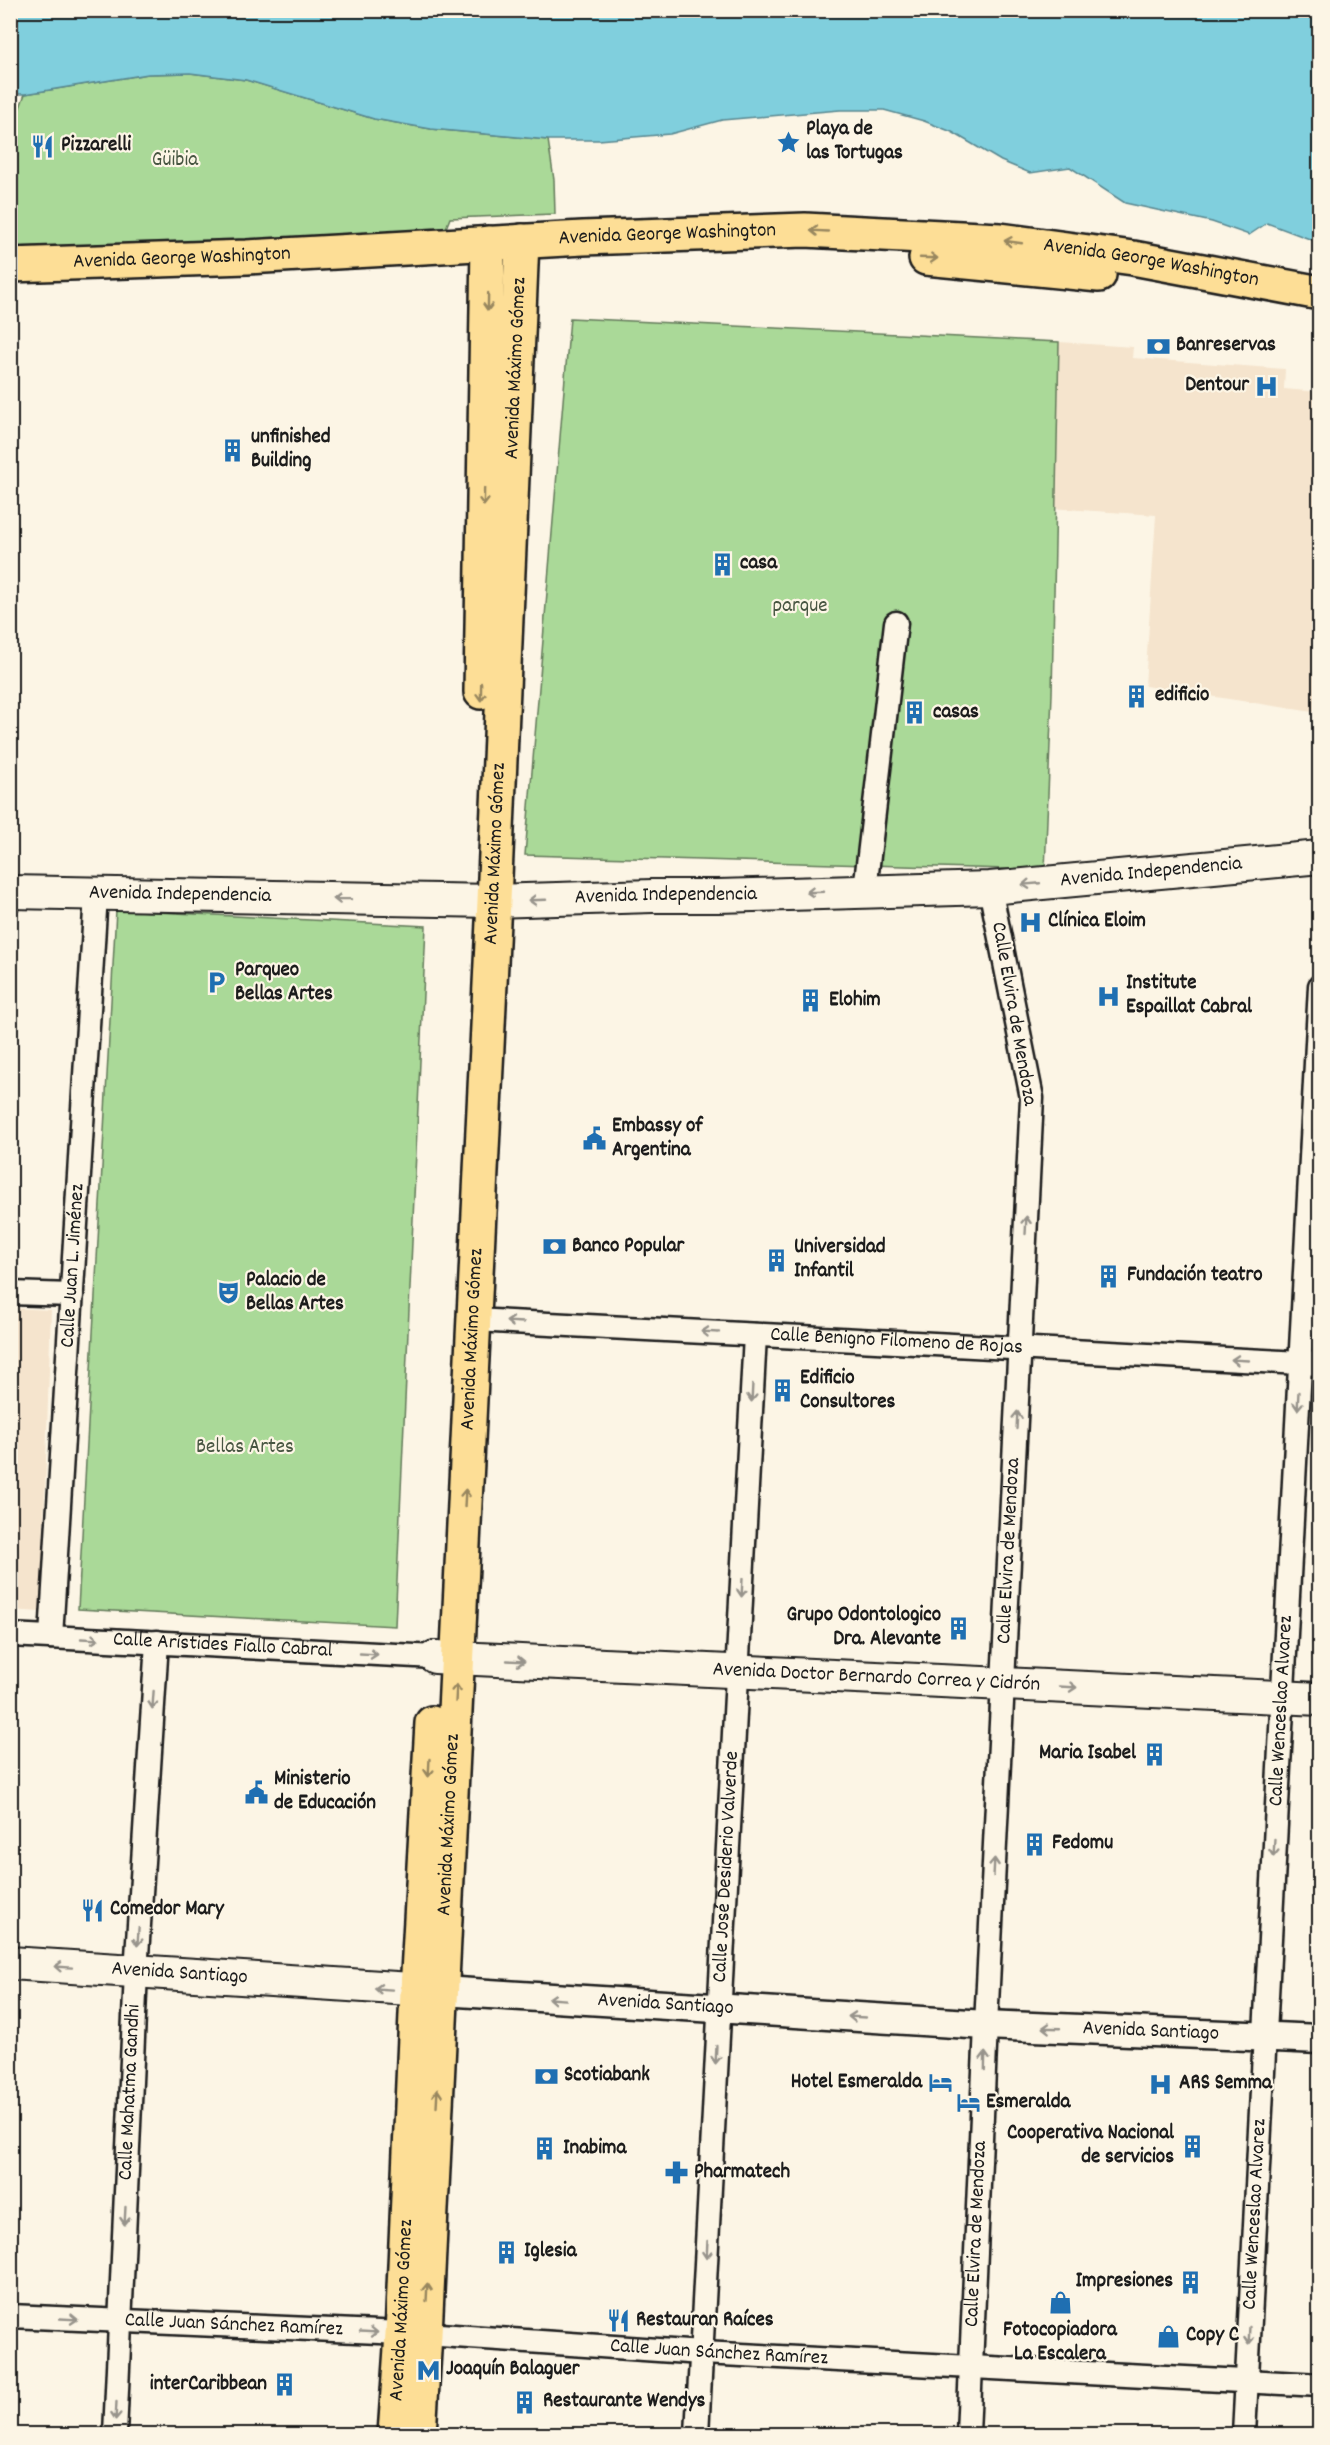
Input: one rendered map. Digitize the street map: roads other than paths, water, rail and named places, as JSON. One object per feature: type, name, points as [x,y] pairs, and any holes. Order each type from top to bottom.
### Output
[{"type":"main road","name":"Avenida George Washington","points":[[522,250],[805,230],[1000,240],[1133,258],[1320,293]]},
{"type":"main road","name":"Avenida George Washington","points":[[10,265],[522,250],[788,253],[943,259],[1100,275],[1320,314]]},
{"type":"main road","name":"Avenida Máximo Gómez","points":[[418,2434],[414,2334],[429,1991],[483,901],[522,250]]},
{"type":"main road","name":"Avenida George Washington","points":[[10,287],[310,273],[488,251]]},
{"type":"main road","name":"Avenida Máximo Gómez","points":[[447,1658],[474,1320],[483,901],[480,736],[488,251]]},
{"type":"main road","name":"Avenida Independencia","points":[[10,892],[483,901],[718,896],[990,888],[1320,857]]},
{"type":"main road","name":"Avenida Doctor Bernardo Correa y Cidrón","points":[[447,1658],[1320,1699]]},
{"type":"main road","name":"Avenida Santiago","points":[[10,1963],[429,1991]]},
{"type":"main road","name":"Avenida Máximo Gómez","points":[[395,2434],[414,2334]]},
{"type":"street","points":[[865,890],[896,623]]},
{"type":"street","name":"Calle Elvira de Mendoza","points":[[968,2434],[1032,1098],[990,888]]},
{"type":"street","name":"Calle Juan L. Jiménez","points":[[51,1637],[96,894]]},
{"type":"street","name":"Calle Wenceslao Alvarez","points":[[1244,2434],[1282,1697],[1310,1363],[1320,986]]},
{"type":"street","points":[[10,1293],[72,1295]]},
{"type":"street","name":"Calle Benigno Filomeno de Rojas","points":[[474,1320],[1310,1363]]},
{"type":"street","name":"Calle José Desiderio Valverde","points":[[697,2434],[755,1335]]},
{"type":"street","name":"Calle Arístides Fiallo Cabral","points":[[10,1635],[447,1658]]},
{"type":"street","name":"Calle Mahatma Gandhi","points":[[115,2434],[136,1972],[157,1642]]},
{"type":"street","name":"Avenida Santiago","points":[[429,1991],[986,2025],[1320,2039]]},
{"type":"street","name":"Calle Juan Sánchez Ramírez","points":[[10,2316],[414,2334],[702,2353],[1320,2385]]},
{"type":"water","points":[[10,11],[1319,11],[1319,233],[1315,241],[1267,223],[1249,235],[1212,222],[1125,203],[1070,167],[1030,173],[1001,161],[952,132],[924,121],[884,110],[840,110],[722,120],[670,134],[599,140],[548,140],[431,129],[374,119],[246,80],[190,73],[148,74],[25,94],[11,94]]},
{"type":"place","name":"Playa de las Tortugas","points":[[788,142]]},
{"type":"place","name":"Pizzarelli","points":[[43,146]]},
{"type":"place","name":"Banreservas","points":[[1158,346]]},
{"type":"place","name":"Dentour","points":[[1267,386]]},
{"type":"place","name":"unfinished Building","points":[[233,450]]},
{"type":"place","name":"casa","points":[[722,564]]},
{"type":"place","name":"edificio","points":[[1137,696]]},
{"type":"place","name":"casas","points":[[915,713]]},
{"type":"place","name":"Clínica Eloim","points":[[1030,922]]},
{"type":"place","name":"Parqueo Bellas Artes","points":[[217,983]]},
{"type":"place","name":"Institute Espaillat Cabral","points":[[1108,996]]},
{"type":"place","name":"Elohim","points":[[811,1001]]},
{"type":"place","name":"Embassy of Argentina","points":[[594,1139]]},
{"type":"place","name":"Banco Popular","points":[[554,1247]]},
{"type":"place","name":"Universidad Infantil","points":[[776,1260]]},
{"type":"place","name":"Fundación teatro","points":[[1109,1276]]},
{"type":"place","name":"Palacio de Bellas Artes","points":[[228,1293]]},
{"type":"place","name":"Edificio Consultores","points":[[782,1391]]},
{"type":"place","name":"Grupo Odontologico Dra. Alevante","points":[[959,1628]]},
{"type":"place","name":"Maria Isabel","points":[[1154,1754]]},
{"type":"place","name":"Ministerio de Educación","points":[[256,1792]]},
{"type":"place","name":"Fedomu","points":[[1034,1844]]},
{"type":"place","name":"Comedor Mary","points":[[92,1910]]},
{"type":"place","name":"Scotiabank","points":[[546,2076]]},
{"type":"place","name":"Hotel Esmeralda","points":[[940,2083]]},
{"type":"place","name":"ARS Semma","points":[[1161,2084]]},
{"type":"place","name":"Esmeralda","points":[[968,2103]]},
{"type":"place","name":"Cooperativa Nacional de servicios","points":[[1192,2146]]},
{"type":"place","name":"Inabima","points":[[545,2149]]},
{"type":"place","name":"Pharmatech","points":[[676,2173]]},
{"type":"place","name":"Iglesia","points":[[506,2252]]},
{"type":"place","name":"Impresiones","points":[[1191,2282]]},
{"type":"place","name":"Fotocopiadora La Escalera","points":[[1060,2303]]},
{"type":"place","name":"Restauran Raíces","points":[[618,2321]]},
{"type":"place","name":"Copy C","points":[[1168,2336]]},
{"type":"place","name":"Joaquín Balaguer","points":[[428,2370]]},
{"type":"place","name":"interCaribbean","points":[[285,2385]]},
{"type":"place","name":"Restaurante Wendys","points":[[525,2402]]},
{"type":"park label","name":"Güibia","points":[[175,161]]},
{"type":"park label","name":"parque","points":[[800,607]]},
{"type":"park label","name":"Bellas Artes","points":[[245,1448]]}]
